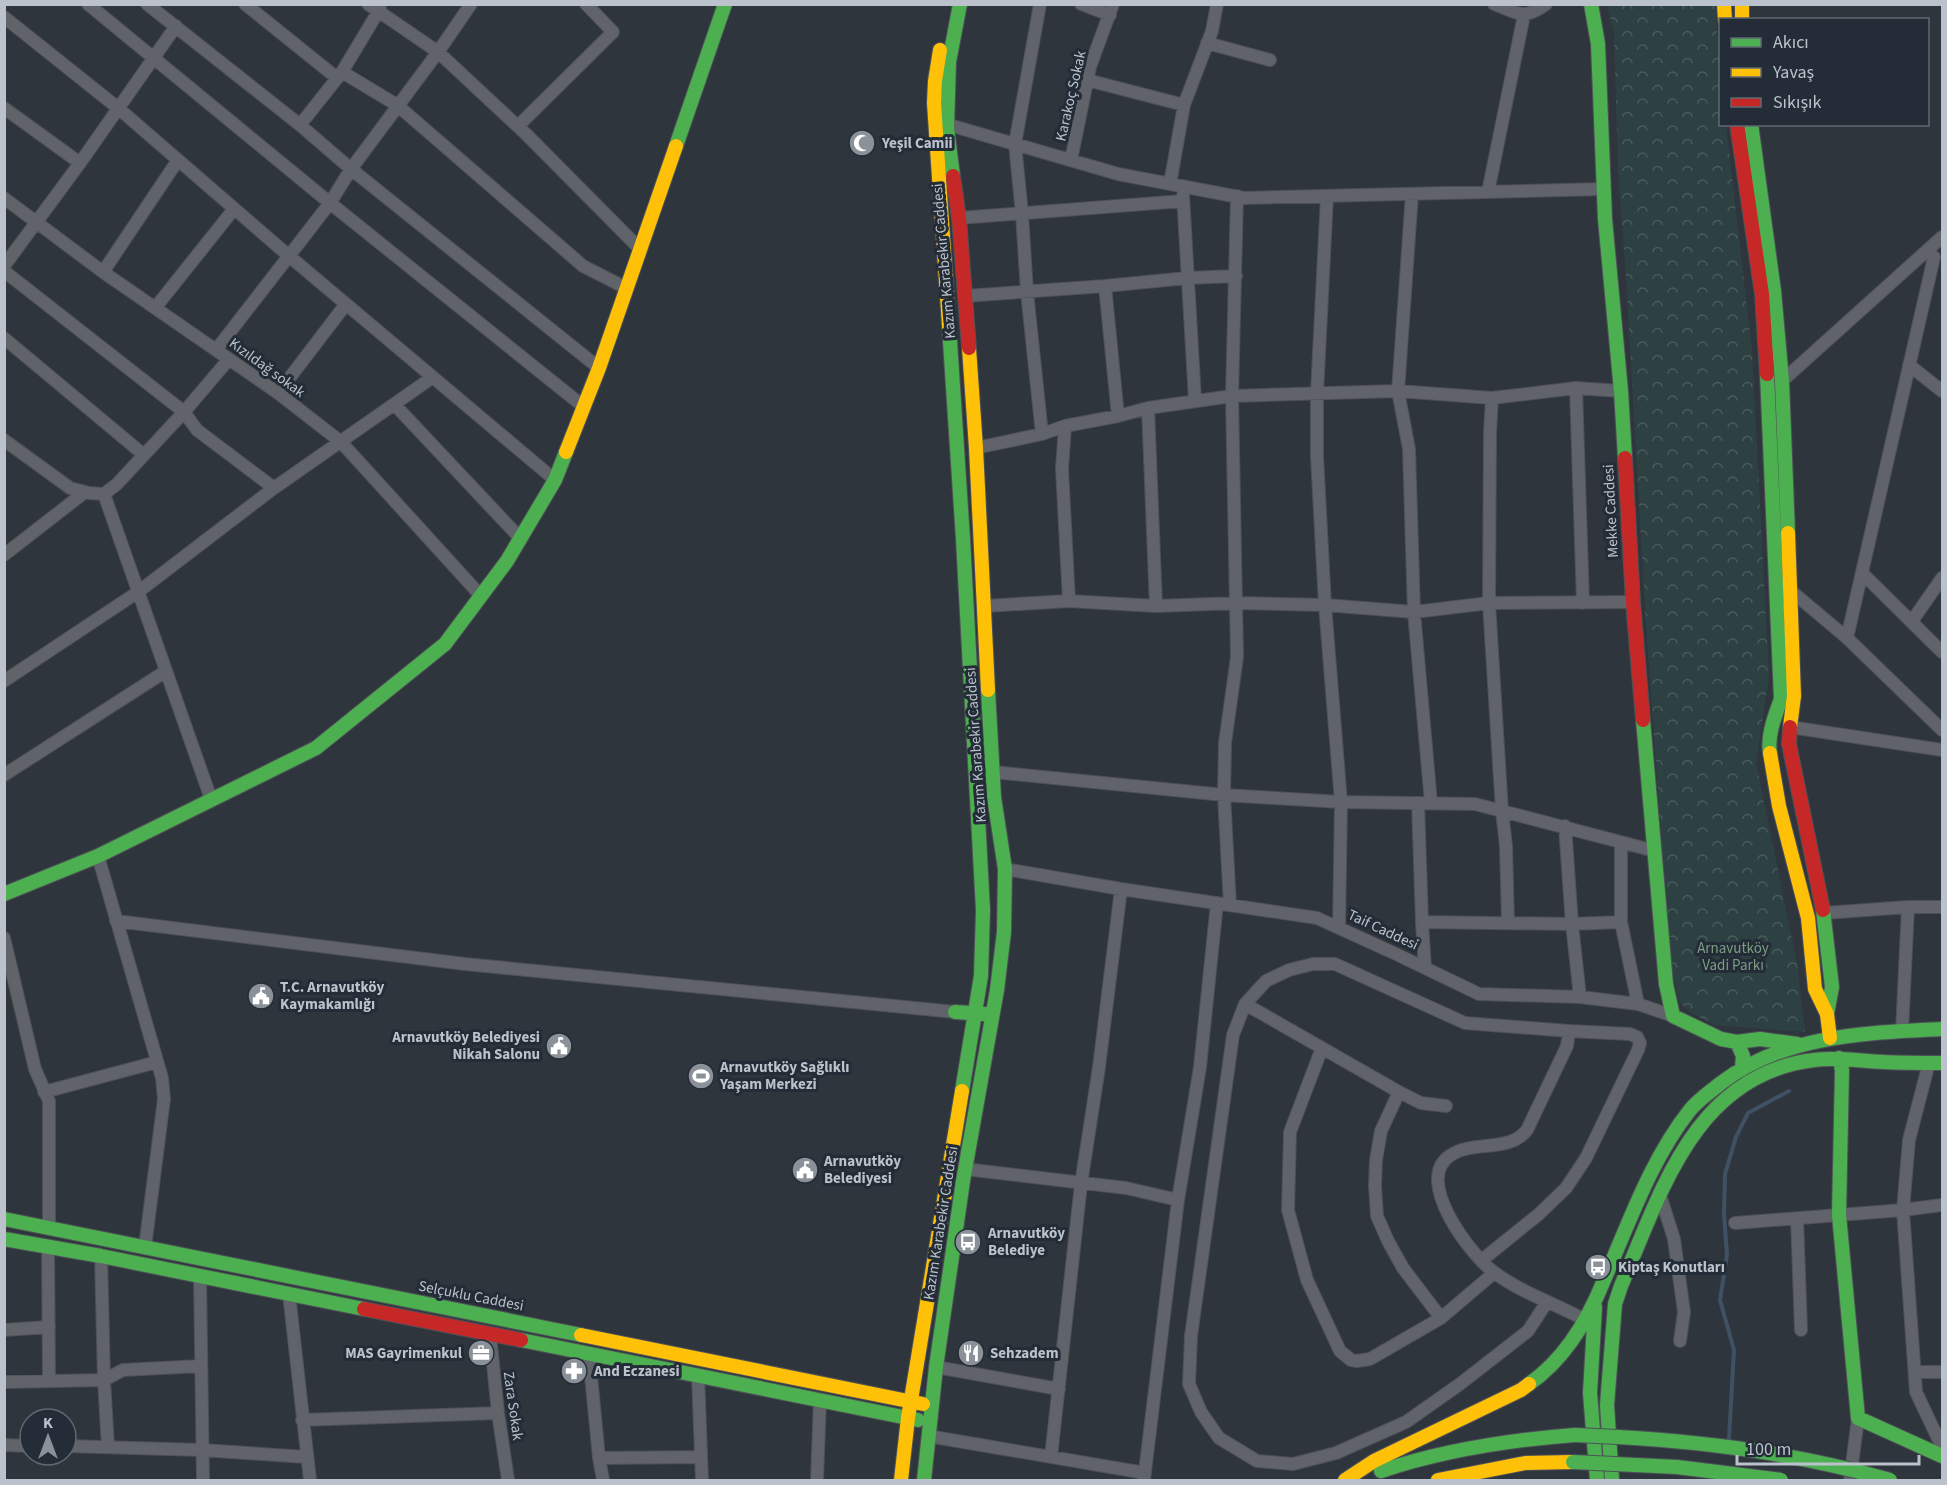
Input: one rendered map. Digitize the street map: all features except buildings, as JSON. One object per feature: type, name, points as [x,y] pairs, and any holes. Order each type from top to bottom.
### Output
[{"type":"main road","points":[[4,894],[98,856],[316,748],[445,644],[507,561],[555,480],[599,368],[725,4]]},
{"type":"main road","name":"Kazım Karabekir Caddesi","points":[[901,1480],[908,1418],[981,976],[983,910],[963,539],[934,103],[938,57],[951,4]]},
{"type":"main road","name":"Kazım Karabekir Caddesi","points":[[924,1480],[936,1367],[965,1169],[1004,932],[1005,869],[994,797],[976,448],[959,218],[946,124],[949,62],[960,4]]},
{"type":"main road","name":"Mekke Caddesi","points":[[1591,4],[1598,45],[1604,189],[1621,391],[1633,602],[1666,984],[1673,1016]]},
{"type":"main road","points":[[1737,126],[1762,294],[1768,381],[1781,699],[1772,724],[1769,747],[1779,806],[1808,918],[1815,989],[1827,1014]]},
{"type":"main road","points":[[1751,126],[1774,291],[1782,381],[1794,696],[1789,744],[1824,913],[1832,987],[1827,1014],[1830,1038],[1842,1070],[1839,1215],[1858,1418],[1942,1456]]},
{"type":"main road","points":[[1768,381],[1782,381]]},
{"type":"main road","points":[[1772,724],[1790,726]]},
{"type":"main road","points":[[955,1012],[992,1014]]},
{"type":"main road","points":[[955,1012],[972,1030]]},
{"type":"main road","name":"Taif Caddesi","points":[[1673,1016],[1721,1040],[1783,1041],[1802,1045]]},
{"type":"main road","points":[[1345,1480],[1374,1461],[1521,1390],[1544,1374],[1568,1349],[1595,1303],[1656,1166],[1685,1116],[1706,1094],[1742,1067],[1802,1045],[1830,1038],[1942,1029]]},
{"type":"main road","points":[[1889,1053],[1890,1036],[1902,1031]]},
{"type":"main road","points":[[1737,1042],[1743,1056],[1742,1067]]},
{"type":"main road","points":[[1612,1480],[1607,1405],[1615,1304],[1660,1195],[1697,1129],[1716,1106],[1750,1081],[1784,1066],[1813,1060],[1889,1053],[1936,1063]]},
{"type":"main road","name":"Selçuklu Caddesi","points":[[4,1219],[931,1405]]},
{"type":"main road","points":[[4,1239],[101,1256],[908,1418],[928,1430]]},
{"type":"main road","points":[[289,1294],[290,1277]]},
{"type":"main road","points":[[1595,1303],[1590,1393],[1597,1480]]},
{"type":"main road","points":[[559,1348],[562,1332]]},
{"type":"main road","points":[[1354,1480],[1428,1455],[1461,1448],[1524,1438],[1575,1435],[1658,1438],[1735,1445],[1821,1462],[1890,1480]]},
{"type":"main road","points":[[1438,1480],[1525,1463],[1573,1462],[1664,1466],[1780,1480]]},
{"type":"main road","points":[[1729,1480],[1753,1476]]},
{"type":"street","points":[[88,4],[330,203],[584,407]]},
{"type":"street","points":[[147,4],[599,368]]},
{"type":"street","points":[[245,4],[340,75],[398,105],[583,266],[626,288]]},
{"type":"street","points":[[216,350],[330,203],[351,169],[471,4]]},
{"type":"street","points":[[519,126],[613,32],[586,4]]},
{"type":"street","points":[[1040,4],[1015,144],[1042,434]]},
{"type":"street","points":[[1081,4],[1111,10]]},
{"type":"street","points":[[1195,400],[1183,201],[1176,185],[1184,105],[1207,44],[1217,4]]},
{"type":"street","points":[[1494,4],[1524,15],[1532,15],[1546,4]]},
{"type":"street","points":[[300,125],[340,75],[375,7],[438,52],[519,126],[639,248]]},
{"type":"street","name":"Karakoç Sokak","points":[[1071,160],[1090,67],[1111,10]]},
{"type":"street","points":[[1488,192],[1524,15]]},
{"type":"street","points":[[4,18],[118,108],[289,256],[555,480]]},
{"type":"street","points":[[4,266],[176,26]]},
{"type":"street","points":[[1207,44],[1270,60]]},
{"type":"street","points":[[1087,80],[1184,105]]},
{"type":"street","points":[[4,108],[80,163]]},
{"type":"street","points":[[946,124],[1118,174],[1244,198],[1604,189]]},
{"type":"street","points":[[104,272],[178,160]]},
{"type":"street","points":[[1412,194],[1398,391],[1409,449],[1414,612],[1425,803],[1422,921],[1425,968]]},
{"type":"street","points":[[1230,905],[1224,795],[1225,743],[1237,657],[1232,396],[1237,196]]},
{"type":"street","points":[[1326,196],[1317,393],[1317,456],[1325,604],[1341,802],[1339,928]]},
{"type":"street","name":"Kızıldağ sokak","points":[[4,198],[104,272],[278,393],[341,442],[481,596]]},
{"type":"street","points":[[959,218],[1183,201]]},
{"type":"street","points":[[155,308],[234,209]]},
{"type":"street","points":[[1847,638],[1934,258],[1942,237]]},
{"type":"street","points":[[1782,381],[1934,258]]},
{"type":"street","points":[[4,271],[184,412],[197,430],[274,488]]},
{"type":"street","points":[[965,296],[1236,276]]},
{"type":"street","points":[[1105,286],[1118,416]]},
{"type":"street","points":[[278,393],[346,304]]},
{"type":"street","points":[[4,338],[144,455]]},
{"type":"street","points":[[6,443],[70,488],[104,494],[117,484],[184,412],[229,359]]},
{"type":"street","points":[[1909,366],[1942,391]]},
{"type":"street","points":[[4,681],[138,592],[274,488],[433,377]]},
{"type":"street","points":[[1576,388],[1583,603]]},
{"type":"street","points":[[976,448],[1148,408],[1232,396],[1398,391],[1492,398],[1576,388],[1621,391]]},
{"type":"street","points":[[1492,398],[1489,603],[1506,846],[1508,923]]},
{"type":"street","points":[[394,404],[520,538]]},
{"type":"street","points":[[1148,408],[1156,606]]},
{"type":"street","points":[[1065,426],[1062,468],[1069,601]]},
{"type":"street","points":[[4,555],[85,492]]},
{"type":"street","points":[[104,494],[211,799]]},
{"type":"street","points":[[1862,573],[1942,652]]},
{"type":"street","points":[[1911,621],[1941,582]]},
{"type":"street","points":[[1790,590],[1847,638],[1942,730]]},
{"type":"street","points":[[984,606],[1069,601],[1156,606],[1237,603],[1325,604],[1414,612],[1489,603],[1633,602]]},
{"type":"street","points":[[4,775],[166,671]]},
{"type":"street","points":[[1790,726],[1942,750]]},
{"type":"street","points":[[993,772],[1224,795],[1341,802],[1476,804],[1655,851]]},
{"type":"street","points":[[1565,826],[1580,997]]},
{"type":"street","points":[[1621,842],[1621,922],[1638,1004]]},
{"type":"street","points":[[98,856],[162,1078],[164,1099],[145,1246]]},
{"type":"street","name":"Taif Caddesi","points":[[1005,869],[1317,918],[1479,994],[1580,997],[1638,1004],[1673,1016]]},
{"type":"street","points":[[1051,1457],[1081,1184],[1099,1067],[1121,888]]},
{"type":"street","points":[[928,1430],[1144,1477],[1178,1200],[1200,1067],[1217,903]]},
{"type":"street","points":[[1902,1031],[1908,907]]},
{"type":"street","points":[[1824,913],[1942,907]]},
{"type":"street","points":[[116,921],[465,964],[955,1012]]},
{"type":"street","points":[[1422,921],[1572,924],[1621,922]]},
{"type":"street","points":[[4,938],[35,1069],[49,1101],[49,1227]]},
{"type":"street","points":[[1482,1260],[1539,1214],[1566,1188],[1586,1158],[1640,1047],[1639,1040],[1634,1035],[1466,1023],[1335,964],[1313,964],[1289,970],[1266,981],[1245,1004],[1233,1035],[1191,1336],[1189,1384],[1201,1412],[1219,1438],[1257,1461],[1293,1464],[1336,1453],[1406,1422],[1460,1384],[1528,1331],[1547,1302]]},
{"type":"street","points":[[1245,1004],[1399,1092],[1421,1103],[1446,1106]]},
{"type":"street","points":[[1569,1031],[1567,1046],[1522,1136],[1509,1143],[1450,1155],[1439,1169],[1437,1186],[1445,1209],[1470,1248],[1494,1273],[1585,1320]]},
{"type":"street","points":[[1322,1048],[1290,1132],[1288,1210],[1307,1280],[1341,1351],[1351,1360],[1370,1359],[1441,1318],[1494,1273]]},
{"type":"street","points":[[44,1092],[157,1062]]},
{"type":"street","points":[[1936,1063],[1909,1140],[1903,1210],[1916,1392],[1942,1446]]},
{"type":"street","points":[[1399,1092],[1381,1131],[1377,1150],[1375,1186],[1377,1216],[1403,1268],[1441,1318]]},
{"type":"street","points":[[965,1169],[1126,1188],[1178,1200]]},
{"type":"street","points":[[1660,1195],[1676,1250],[1684,1312],[1680,1341]]},
{"type":"street","points":[[1735,1223],[1942,1205]]},
{"type":"street","points":[[1797,1218],[1802,1330]]},
{"type":"street","points":[[48,1247],[49,1381]]},
{"type":"street","points":[[101,1256],[108,1447]]},
{"type":"street","points":[[200,1276],[203,1480]]},
{"type":"street","points":[[289,1294],[310,1480]]},
{"type":"street","points":[[4,1330],[49,1328]]},
{"type":"street","name":"Zara Sokak","points":[[490,1335],[508,1480]]},
{"type":"street","points":[[590,1355],[603,1480]]},
{"type":"street","points":[[4,1382],[104,1380],[123,1370],[200,1366]]},
{"type":"street","points":[[936,1367],[1059,1389]]},
{"type":"street","points":[[1915,1372],[1942,1372]]},
{"type":"street","points":[[698,1375],[702,1480]]},
{"type":"street","points":[[817,1480],[820,1400]]},
{"type":"street","points":[[302,1420],[498,1413]]},
{"type":"street","points":[[1850,1480],[1858,1418]]},
{"type":"street","points":[[78,1446],[202,1450],[306,1457]]},
{"type":"street","points":[[599,1458],[701,1457]]},
{"type":"green space","name":"Arnavutköy Vadi Parkı","points":[[1607,5],[1715,5],[1719,57],[1719,126],[1726,126],[1752,351],[1769,677],[1756,763],[1797,963],[1805,1032],[1715,1025],[1691,1013],[1680,1003],[1670,960],[1645,610],[1618,170],[1614,32]]},
{"type":"waterway","points":[[1729,1439],[1734,1350],[1720,1300],[1727,1255],[1724,1214],[1725,1174],[1736,1137],[1748,1113],[1789,1091]]},
{"type":"traffic: fast","points":[[676,146],[725,4]]},
{"type":"traffic: fast","points":[[953,176],[947,128],[949,62],[960,4]]},
{"type":"traffic: fast","points":[[1591,4],[1598,44],[1605,219],[1625,458]]},
{"type":"traffic: fast","points":[[1751,126],[1774,291],[1782,381],[1788,533]]},
{"type":"traffic: fast","points":[[949,326],[983,910],[981,976],[962,1091]]},
{"type":"traffic: fast","points":[[1767,374],[1781,699],[1771,732],[1770,753]]},
{"type":"traffic: fast","points":[[4,894],[98,856],[316,748],[445,644],[507,561],[555,480],[566,452]]},
{"type":"traffic: fast","points":[[924,1480],[936,1367],[963,1181],[997,990],[1004,932],[1005,869],[994,797],[988,690]]},
{"type":"traffic: fast","points":[[1643,720],[1666,984],[1673,1016],[1721,1039],[1737,1042]]},
{"type":"traffic: fast","points":[[1823,910],[1832,987],[1827,1014]]},
{"type":"traffic: fast","points":[[955,1012],[985,1014]]},
{"type":"traffic: fast","points":[[1604,1280],[1652,1170],[1664,1149],[1690,1110],[1721,1083],[1745,1067],[1798,1046],[1855,1035],[1942,1029]]},
{"type":"traffic: fast","points":[[1742,1067],[1743,1056],[1737,1042],[1760,1039],[1797,1044]]},
{"type":"traffic: fast","points":[[1839,1058],[1842,1070],[1839,1215],[1858,1418],[1942,1456]]},
{"type":"traffic: fast","points":[[1621,1286],[1651,1213],[1688,1143],[1711,1113],[1739,1088],[1773,1070],[1814,1060],[1942,1063]]},
{"type":"traffic: fast","points":[[4,1219],[581,1335]]},
{"type":"traffic: fast","points":[[4,1239],[101,1256],[364,1309]]},
{"type":"traffic: fast","points":[[1529,1384],[1554,1363],[1574,1338],[1591,1310],[1604,1280]]},
{"type":"traffic: fast","points":[[1612,1480],[1607,1405],[1615,1304],[1621,1286]]},
{"type":"traffic: fast","points":[[1595,1307],[1590,1393],[1597,1480]]},
{"type":"traffic: fast","points":[[521,1340],[918,1420]]},
{"type":"traffic: fast","points":[[1381,1471],[1429,1457],[1477,1447],[1575,1435]]},
{"type":"traffic: fast","points":[[1575,1435],[1734,1448],[1812,1461],[1890,1480]]},
{"type":"traffic: fast","points":[[1573,1462],[1677,1467],[1781,1480]]},
{"type":"traffic: slow","points":[[1724,4],[1725,18]]},
{"type":"traffic: slow","points":[[1742,4],[1742,18]]},
{"type":"traffic: slow","points":[[940,50],[934,103],[949,326]]},
{"type":"traffic: slow","points":[[566,452],[599,368],[676,146]]},
{"type":"traffic: slow","points":[[969,348],[988,690]]},
{"type":"traffic: slow","points":[[1788,533],[1794,696],[1790,727]]},
{"type":"traffic: slow","points":[[1770,753],[1779,806],[1808,918],[1815,989],[1827,1014],[1830,1038]]},
{"type":"traffic: slow","points":[[901,1480],[908,1418],[962,1091]]},
{"type":"traffic: slow","points":[[581,1335],[923,1404]]},
{"type":"traffic: slow","points":[[1345,1480],[1374,1461],[1521,1390],[1529,1384]]},
{"type":"traffic: slow","points":[[1438,1480],[1525,1463],[1573,1462]]},
{"type":"traffic: jam","points":[[1737,126],[1762,294],[1767,374]]},
{"type":"traffic: jam","points":[[953,176],[959,218],[969,348]]},
{"type":"traffic: jam","points":[[1625,458],[1633,602],[1643,720]]},
{"type":"traffic: jam","points":[[1790,727],[1789,744],[1823,910]]},
{"type":"traffic: jam","points":[[364,1309],[521,1340]]},
{"type":"place","name":"Yeşil Camii","points":[[862,143]]},
{"type":"place","name":"T.C. Arnavutköy Kaymakamlığı","points":[[261,996]]},
{"type":"place","name":"Arnavutköy Belediyesi Nikah Salonu","points":[[559,1046]]},
{"type":"place","name":"Arnavutköy Sağlıklı Yaşam Merkezi","points":[[701,1076]]},
{"type":"place","name":"Arnavutköy Belediyesi","points":[[805,1170]]},
{"type":"place","name":"Arnavutköy Belediye","points":[[968,1242]]},
{"type":"place","name":"Kiptaş Konutları","points":[[1598,1267]]},
{"type":"place","name":"MAS Gayrimenkul","points":[[481,1353]]},
{"type":"place","name":"Sehzadem","points":[[971,1353]]},
{"type":"place","name":"And Eczanesi","points":[[574,1371]]}]
